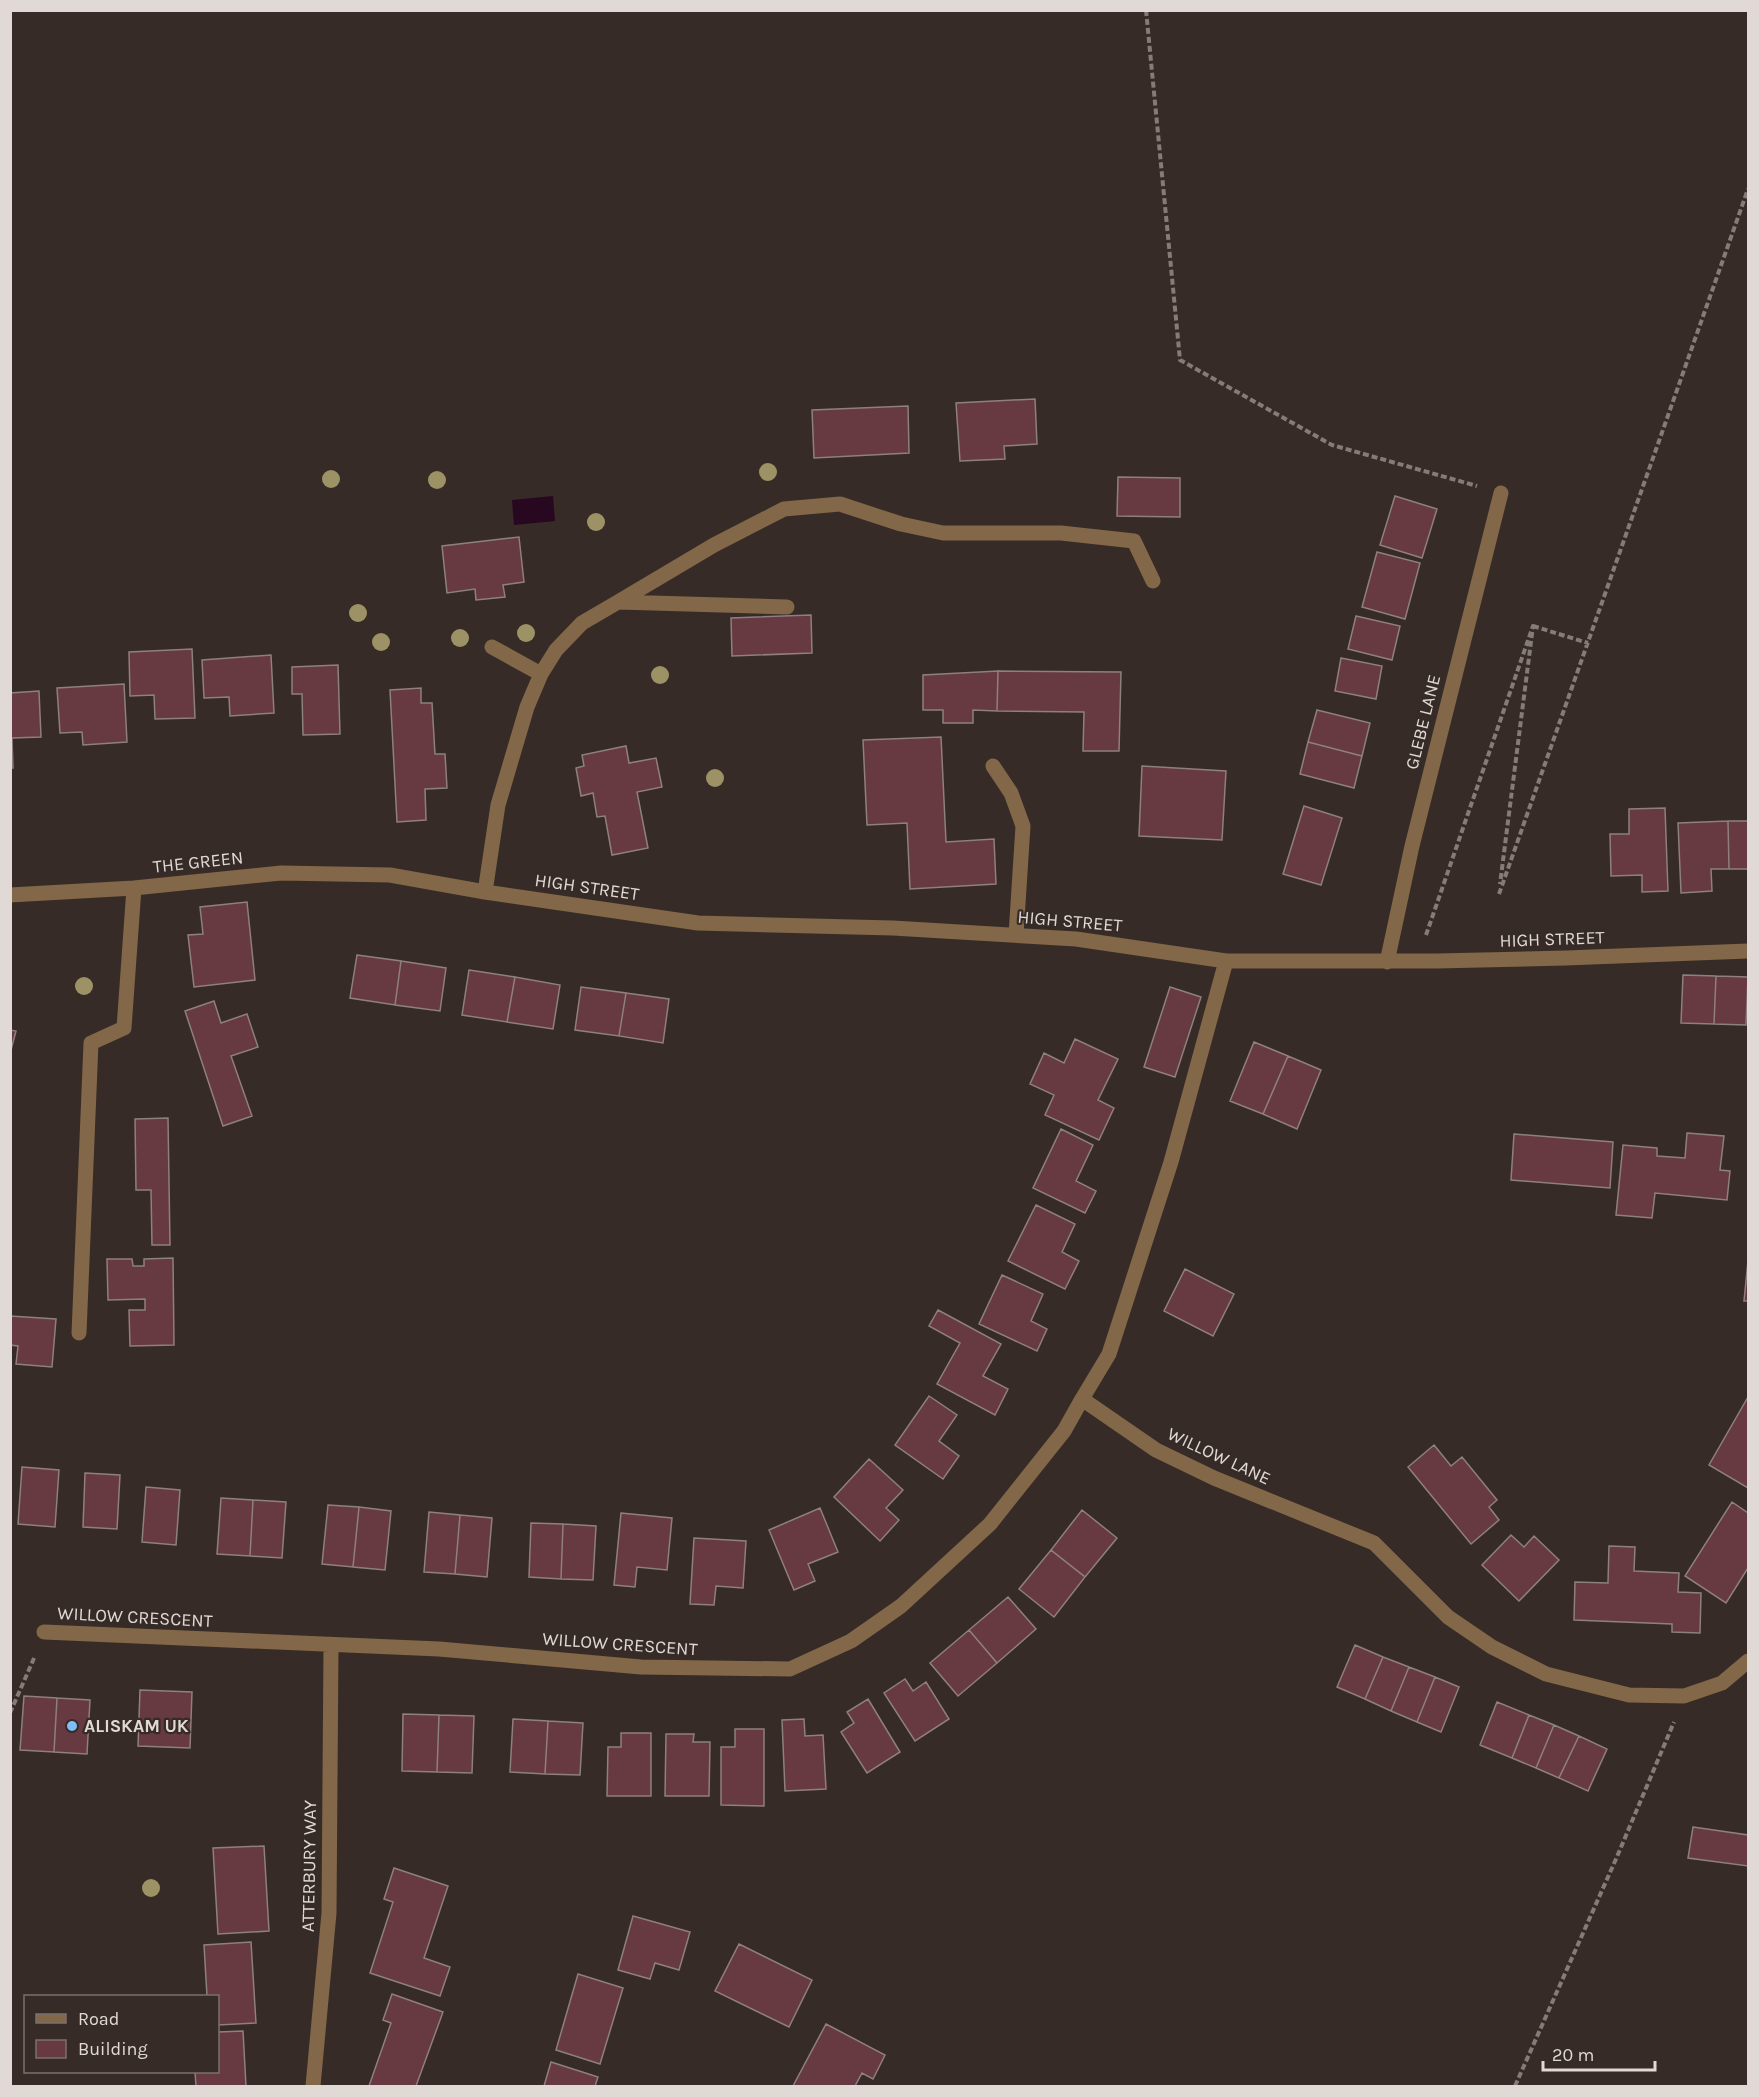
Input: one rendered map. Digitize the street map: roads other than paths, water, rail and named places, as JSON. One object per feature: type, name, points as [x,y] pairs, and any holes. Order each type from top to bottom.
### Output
[{"type":"street","name":"GLEBE LANE","points":[[1387,962],[1412,846],[1501,493]]},
{"type":"street","points":[[484,892],[498,805],[527,706],[541,674],[556,650],[582,623],[714,545],[784,509],[840,504],[901,524],[943,533],[1061,533],[1134,541],[1153,581]]},
{"type":"street","points":[[618,602],[787,607]]},
{"type":"street","points":[[492,647],[541,674]]},
{"type":"street","points":[[993,766],[1011,793],[1023,826],[1016,935]]},
{"type":"street","name":"THE GREEN","points":[[10,895],[134,888],[281,873],[390,874]]},
{"type":"street","name":"HIGH STREET","points":[[390,874],[484,892],[698,923],[893,928],[1076,939],[1226,961],[1387,962],[1749,951]]},
{"type":"street","points":[[80,1333],[91,1043],[124,1028],[134,888]]},
{"type":"street","points":[[1082,1399],[1109,1354],[1113,1343],[1171,1162],[1226,961]]},
{"type":"street","name":"WILLOW LANE","points":[[1082,1399],[1156,1450],[1214,1478],[1374,1543],[1448,1617],[1492,1647],[1546,1674],[1629,1695],[1684,1696],[1722,1683],[1749,1661]]},
{"type":"street","name":"WILLOW CRESCENT","points":[[44,1632],[439,1649],[641,1667],[790,1669],[851,1641],[901,1606],[990,1524],[1064,1431],[1082,1399]]},
{"type":"street","name":"ATTERBURY WAY","points":[[313,2086],[329,1913],[331,1646]]},
{"type":"place","name":"ALISKAM UK","points":[[72,1726]]}]
